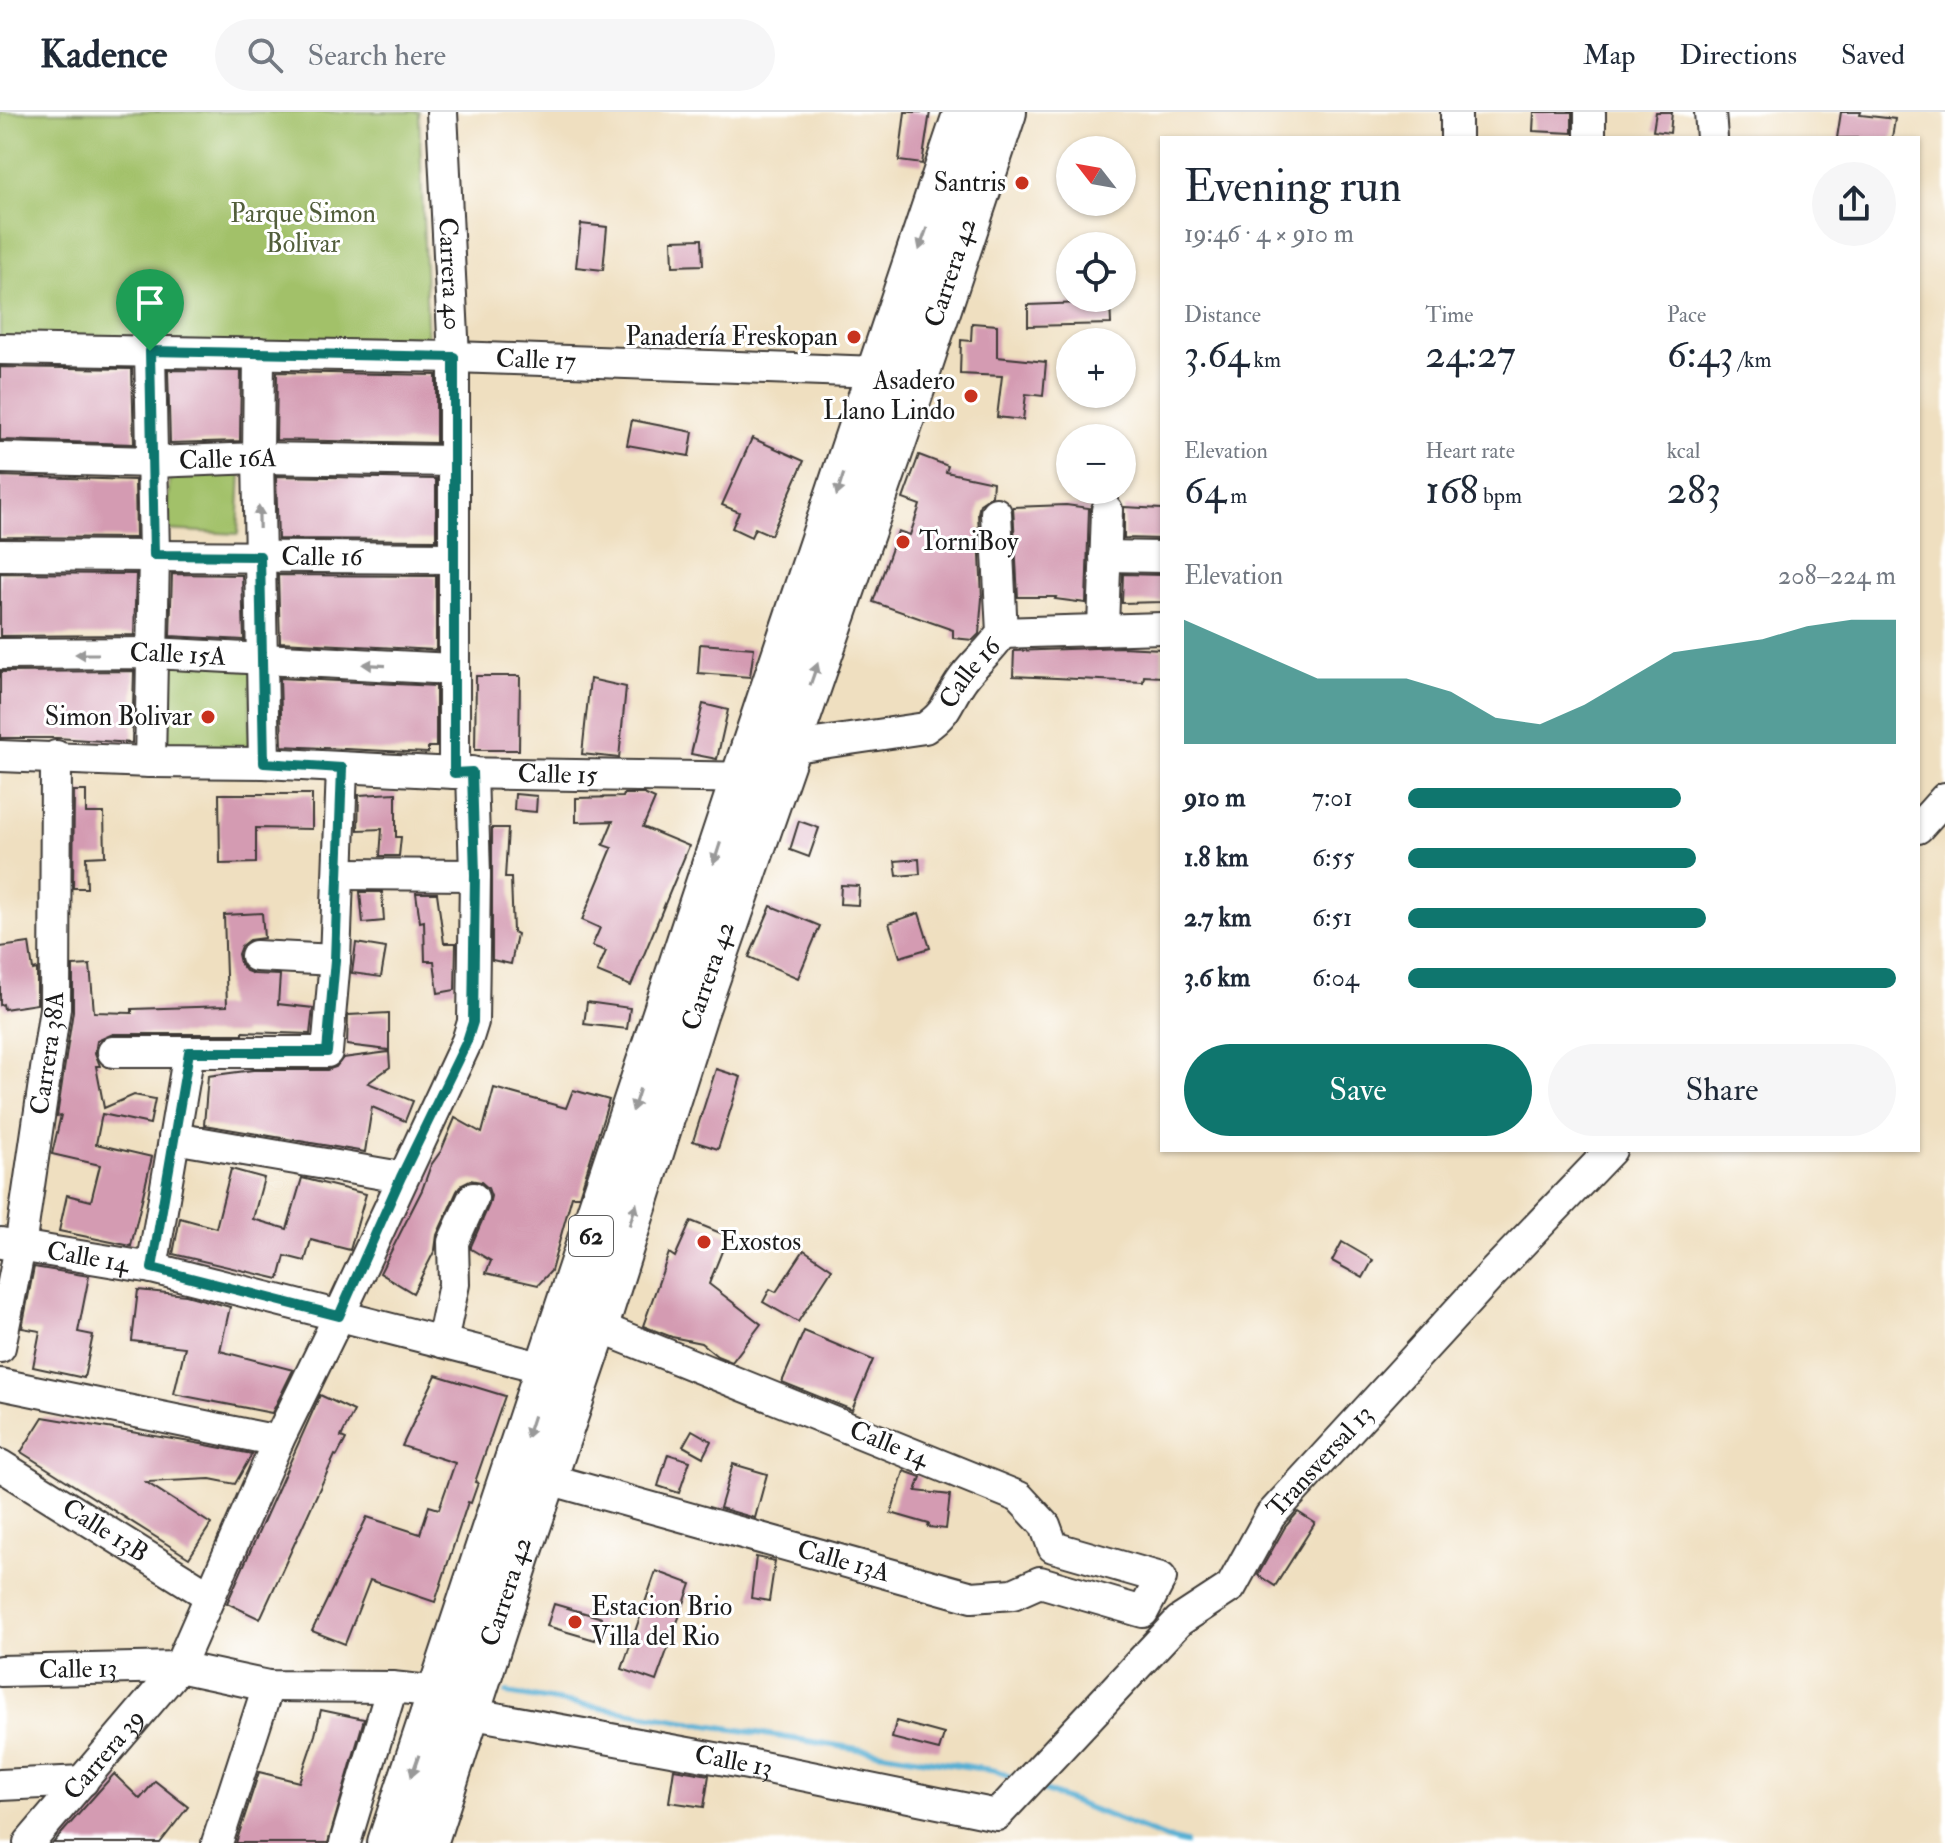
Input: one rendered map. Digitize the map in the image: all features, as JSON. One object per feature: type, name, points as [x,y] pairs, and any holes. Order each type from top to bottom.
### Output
[{"type":"highway","name":"Carrera 42","points":[[390,1843],[454,1703],[545,1478],[596,1326],[770,768],[878,372],[966,112]]},
{"type":"highway","name":"Carrera 42","points":[[425,1843],[454,1703],[548,1369],[913,386],[1004,112]]},
{"type":"street","name":"Carrera 40","points":[[401,1177],[467,1041],[473,1022],[475,875],[452,669],[454,357],[442,112]]},
{"type":"street","points":[[1456,112],[1456,136]]},
{"type":"street","points":[[1590,112],[1590,136]]},
{"type":"street","points":[[1710,112],[1712,136]]},
{"type":"street","name":"Calle 17","points":[[0,349],[454,357],[878,372]]},
{"type":"street","points":[[150,351],[154,555],[150,762]]},
{"type":"street","points":[[259,353],[264,763]]},
{"type":"street","name":"Calle 16A","points":[[0,458],[153,462],[258,458],[454,461]]},
{"type":"street","points":[[1103,628],[1107,510]]},
{"type":"street","points":[[996,513],[1002,633]]},
{"type":"street","name":"Calle 16","points":[[0,555],[453,558]]},
{"type":"street","points":[[1105,556],[1160,557]]},
{"type":"street","name":"Calle 16","points":[[770,768],[925,728],[942,716],[961,682],[990,652],[1002,633],[1160,628]]},
{"type":"street","name":"Calle 15A","points":[[0,654],[153,653],[452,669]]},
{"type":"street","name":"Calle 15","points":[[0,756],[463,772],[770,768]]},
{"type":"street","name":"Carrera 38A","points":[[0,1347],[10,1245],[55,1008],[56,756]]},
{"type":"street","points":[[113,1052],[327,1052],[340,874],[342,768]]},
{"type":"street","points":[[1920,826],[1945,798]]},
{"type":"street","points":[[340,874],[475,875]]},
{"type":"street","points":[[256,956],[335,960]]},
{"type":"street","points":[[152,1268],[189,1052]]},
{"type":"street","points":[[174,1138],[401,1177]]},
{"type":"street","name":"Transversal 13","points":[[1017,1794],[1179,1621],[1231,1587],[1270,1516],[1493,1273],[1609,1152]]},
{"type":"street","name":"Carrera 39","points":[[29,1843],[179,1667],[278,1441],[339,1316],[401,1177]]},
{"type":"street","points":[[442,1342],[454,1284],[453,1242],[473,1198]]},
{"type":"street","name":"Calle 14","points":[[10,1245],[152,1268],[548,1369]]},
{"type":"street","name":"Calle 14","points":[[596,1326],[1019,1497],[1045,1525],[1053,1547]]},
{"type":"street","points":[[0,1384],[278,1441]]},
{"type":"street","name":"Calle 13B","points":[[0,1465],[210,1596]]},
{"type":"street","name":"Calle 13A","points":[[545,1478],[972,1597],[1013,1594],[1040,1582]]},
{"type":"street","points":[[1053,1547],[1161,1578],[1143,1612],[1040,1582],[1053,1547]]},
{"type":"street","name":"Calle 13","points":[[0,1671],[179,1667],[268,1686],[392,1687],[454,1703],[748,1764],[1017,1794]]},
{"type":"street","points":[[217,1843],[268,1686]]},
{"type":"street","points":[[345,1843],[392,1687]]},
{"type":"street","points":[[0,1785],[83,1781]]},
{"type":"street","points":[[193,1843],[230,1802]]},
{"type":"green space","name":"Parque Simon Bolivar","points":[[0,112],[419,112],[428,349],[0,338]]},
{"type":"green space","points":[[170,468],[241,471],[238,534],[166,530]]},
{"type":"green space","points":[[164,663],[252,664],[249,751],[164,749]]},
{"type":"building","points":[[905,112],[930,112],[922,164],[899,161]]},
{"type":"building","points":[[1534,112],[1572,112],[1572,133],[1533,131]]},
{"type":"building","points":[[1656,112],[1672,112],[1670,133],[1653,131]]},
{"type":"building","points":[[1841,112],[1861,112],[1860,115],[1895,119],[1892,136],[1837,136]]},
{"type":"building","points":[[581,224],[607,227],[603,270],[576,267]]},
{"type":"building","points":[[702,239],[703,265],[673,266],[672,240]]},
{"type":"building","points":[[1056,304],[1056,312],[1110,312],[1111,324],[1028,326],[1028,305]]},
{"type":"building","points":[[972,323],[997,325],[997,357],[1046,362],[1043,396],[1026,394],[1023,420],[997,417],[1002,376],[960,374],[961,340],[971,341]]},
{"type":"building","points":[[0,367],[132,369],[134,444],[0,440]]},
{"type":"building","points":[[168,370],[241,371],[240,441],[170,443]]},
{"type":"building","points":[[277,372],[436,375],[436,443],[276,440]]},
{"type":"building","points":[[632,420],[693,432],[689,456],[627,445]]},
{"type":"building","points":[[752,438],[804,461],[771,535],[755,528],[751,537],[732,528],[739,512],[722,505]]},
{"type":"building","points":[[919,455],[948,466],[946,472],[993,482],[992,496],[980,504],[978,513],[982,598],[979,634],[973,640],[953,638],[953,630],[873,602],[898,531],[910,535],[920,505],[903,499]]},
{"type":"building","points":[[0,476],[135,480],[136,538],[0,537]]},
{"type":"building","points":[[276,476],[436,479],[436,540],[278,539]]},
{"type":"building","points":[[1066,505],[1089,508],[1086,603],[1056,597],[1018,597],[1013,507]]},
{"type":"building","points":[[1124,507],[1160,509],[1160,539],[1124,538]]},
{"type":"building","points":[[0,573],[136,574],[134,635],[0,636]]},
{"type":"building","points":[[172,574],[242,575],[244,640],[170,636]]},
{"type":"building","points":[[1123,574],[1160,575],[1160,602],[1122,603]]},
{"type":"building","points":[[278,575],[436,576],[436,650],[280,642]]},
{"type":"building","points":[[700,644],[754,648],[750,677],[698,673]]},
{"type":"building","points":[[1121,647],[1160,649],[1160,677],[1144,676],[1143,682],[1013,676],[1014,651]]},
{"type":"building","points":[[134,671],[132,743],[0,738],[0,672]]},
{"type":"building","points":[[476,676],[520,676],[519,750],[475,750]]},
{"type":"building","points":[[280,678],[436,686],[436,747],[428,747],[428,753],[282,746]]},
{"type":"building","points":[[590,679],[626,687],[619,758],[582,754]]},
{"type":"building","points":[[703,704],[728,710],[717,759],[691,754]]},
{"type":"building","points":[[74,791],[86,791],[86,813],[104,813],[105,856],[86,857],[87,888],[73,888]]},
{"type":"building","points":[[396,793],[396,837],[401,837],[399,856],[380,856],[382,829],[358,830],[359,795]]},
{"type":"building","points":[[219,794],[312,794],[312,829],[256,828],[256,863],[220,864]]},
{"type":"building","points":[[515,794],[537,796],[536,812],[514,810]]},
{"type":"building","points":[[624,794],[644,794],[655,799],[643,827],[689,846],[631,986],[597,972],[606,951],[592,946],[600,928],[582,920],[612,848],[603,845],[613,821],[576,822],[576,798],[623,797]]},
{"type":"building","points":[[799,821],[819,828],[809,857],[790,850]]},
{"type":"building","points":[[492,828],[508,828],[505,878],[511,878],[513,932],[517,934],[511,964],[492,960]]},
{"type":"building","points":[[919,859],[920,874],[897,876],[895,861]]},
{"type":"building","points":[[841,885],[859,886],[858,905],[840,904]]},
{"type":"building","points":[[360,892],[382,892],[384,921],[363,923]]},
{"type":"building","points":[[416,893],[437,893],[444,943],[456,943],[455,990],[438,993],[434,961],[425,961],[424,921],[420,922]]},
{"type":"building","points":[[771,906],[820,926],[798,978],[749,957]]},
{"type":"building","points":[[262,913],[264,938],[249,940],[241,946],[238,954],[240,963],[246,971],[254,974],[280,975],[278,1004],[313,1008],[310,1034],[113,1034],[97,1041],[95,1053],[100,1066],[96,1066],[104,1108],[134,1095],[155,1099],[150,1124],[102,1114],[96,1144],[152,1157],[131,1246],[59,1231],[67,1195],[91,1201],[100,1165],[52,1154],[61,1115],[57,1116],[73,1011],[73,966],[90,965],[94,1012],[132,1013],[132,1009],[227,1006],[224,915]]},
{"type":"building","points":[[919,913],[930,948],[900,957],[889,923]]},
{"type":"building","points":[[29,943],[33,970],[37,969],[37,1004],[4,1009],[3,1004],[0,1005],[0,947]]},
{"type":"building","points":[[356,943],[386,948],[381,977],[352,973]]},
{"type":"building","points":[[587,1002],[630,1008],[627,1029],[584,1024]]},
{"type":"building","points":[[389,1013],[389,1050],[347,1045],[348,1015]]},
{"type":"building","points":[[389,1052],[390,1067],[368,1083],[413,1101],[405,1121],[372,1107],[365,1152],[204,1125],[208,1076],[253,1070],[327,1070],[336,1067],[343,1058]]},
{"type":"building","points":[[716,1069],[741,1077],[718,1149],[693,1141]]},
{"type":"building","points":[[494,1088],[566,1108],[573,1090],[609,1100],[579,1196],[572,1196],[551,1271],[538,1285],[486,1273],[491,1261],[471,1246],[491,1196],[481,1182],[470,1180],[457,1191],[437,1235],[435,1250],[413,1293],[380,1273],[455,1118],[482,1133]]},
{"type":"building","points":[[231,1169],[264,1178],[253,1219],[287,1229],[302,1178],[366,1194],[350,1250],[311,1240],[305,1261],[285,1256],[279,1279],[173,1254],[180,1218],[216,1228]]},
{"type":"building","points":[[691,1221],[728,1236],[709,1284],[761,1324],[732,1362],[717,1356],[701,1343],[643,1326],[669,1253],[675,1257]]},
{"type":"building","points":[[1342,1242],[1373,1260],[1363,1278],[1332,1261]]},
{"type":"building","points":[[804,1250],[832,1269],[798,1322],[763,1302],[770,1289],[776,1292]]},
{"type":"building","points":[[34,1267],[89,1276],[78,1332],[93,1335],[84,1378],[33,1367],[40,1331],[22,1328]]},
{"type":"building","points":[[138,1290],[186,1295],[230,1307],[220,1351],[293,1370],[272,1413],[174,1394],[185,1347],[132,1341]]},
{"type":"building","points":[[804,1331],[873,1360],[852,1410],[782,1382]]},
{"type":"building","points":[[436,1375],[505,1396],[475,1482],[478,1483],[471,1503],[468,1502],[435,1602],[370,1580],[345,1644],[312,1631],[367,1517],[420,1534],[429,1506],[439,1509],[455,1463],[402,1446]]},
{"type":"building","points":[[320,1395],[354,1411],[341,1437],[346,1439],[335,1455],[260,1619],[227,1603]]},
{"type":"building","points":[[43,1417],[252,1454],[235,1484],[210,1479],[146,1482],[211,1524],[189,1558],[21,1452]]},
{"type":"building","points":[[692,1430],[711,1441],[703,1457],[683,1446]]},
{"type":"building","points":[[668,1454],[690,1461],[679,1493],[658,1486]]},
{"type":"building","points":[[733,1464],[767,1474],[755,1518],[720,1508]]},
{"type":"building","points":[[904,1471],[921,1477],[916,1491],[950,1495],[946,1529],[928,1527],[929,1524],[891,1513]]},
{"type":"building","points":[[1298,1512],[1315,1523],[1275,1586],[1258,1575],[1285,1527]]},
{"type":"building","points":[[756,1557],[775,1561],[769,1601],[751,1598]]},
{"type":"building","points":[[656,1571],[691,1584],[656,1681],[622,1669]]},
{"type":"building","name":"Estacion Brio Villa del Rio","points":[[554,1604],[602,1618],[595,1640],[547,1626]]},
{"type":"building","points":[[321,1710],[364,1719],[328,1843],[236,1843],[259,1772],[299,1782]]},
{"type":"building","points":[[896,1721],[944,1734],[939,1750],[892,1738]]},
{"type":"building","points":[[674,1769],[709,1775],[704,1807],[669,1802]]},
{"type":"building","points":[[114,1774],[140,1799],[155,1781],[188,1807],[160,1843],[53,1843]]},
{"type":"waterway","points":[[507,1693],[996,1771],[1019,1781]]},
{"type":"waterway","points":[[1037,1788],[1185,1843]]},
{"type":"place","name":"Santris","points":[[1022,183]]},
{"type":"place","name":"Panadería Freskopan","points":[[854,337]]},
{"type":"place","name":"Asadero Llano Lindo","points":[[971,396]]},
{"type":"place","name":"TorniBoy","points":[[903,542]]},
{"type":"place","name":"Simon Bolivar","points":[[208,717]]},
{"type":"place","name":"Exostos","points":[[704,1242]]},
{"type":"place","name":"Estacion Brio Villa del Rio","points":[[575,1622]]},
{"type":"route","points":[[150,351],[454,357],[454,773],[472,772],[475,875],[473,1022],[467,1041],[401,1177],[339,1316],[152,1268],[189,1052],[327,1052],[340,874],[342,768],[264,763],[260,556],[154,555],[150,351]]}]
